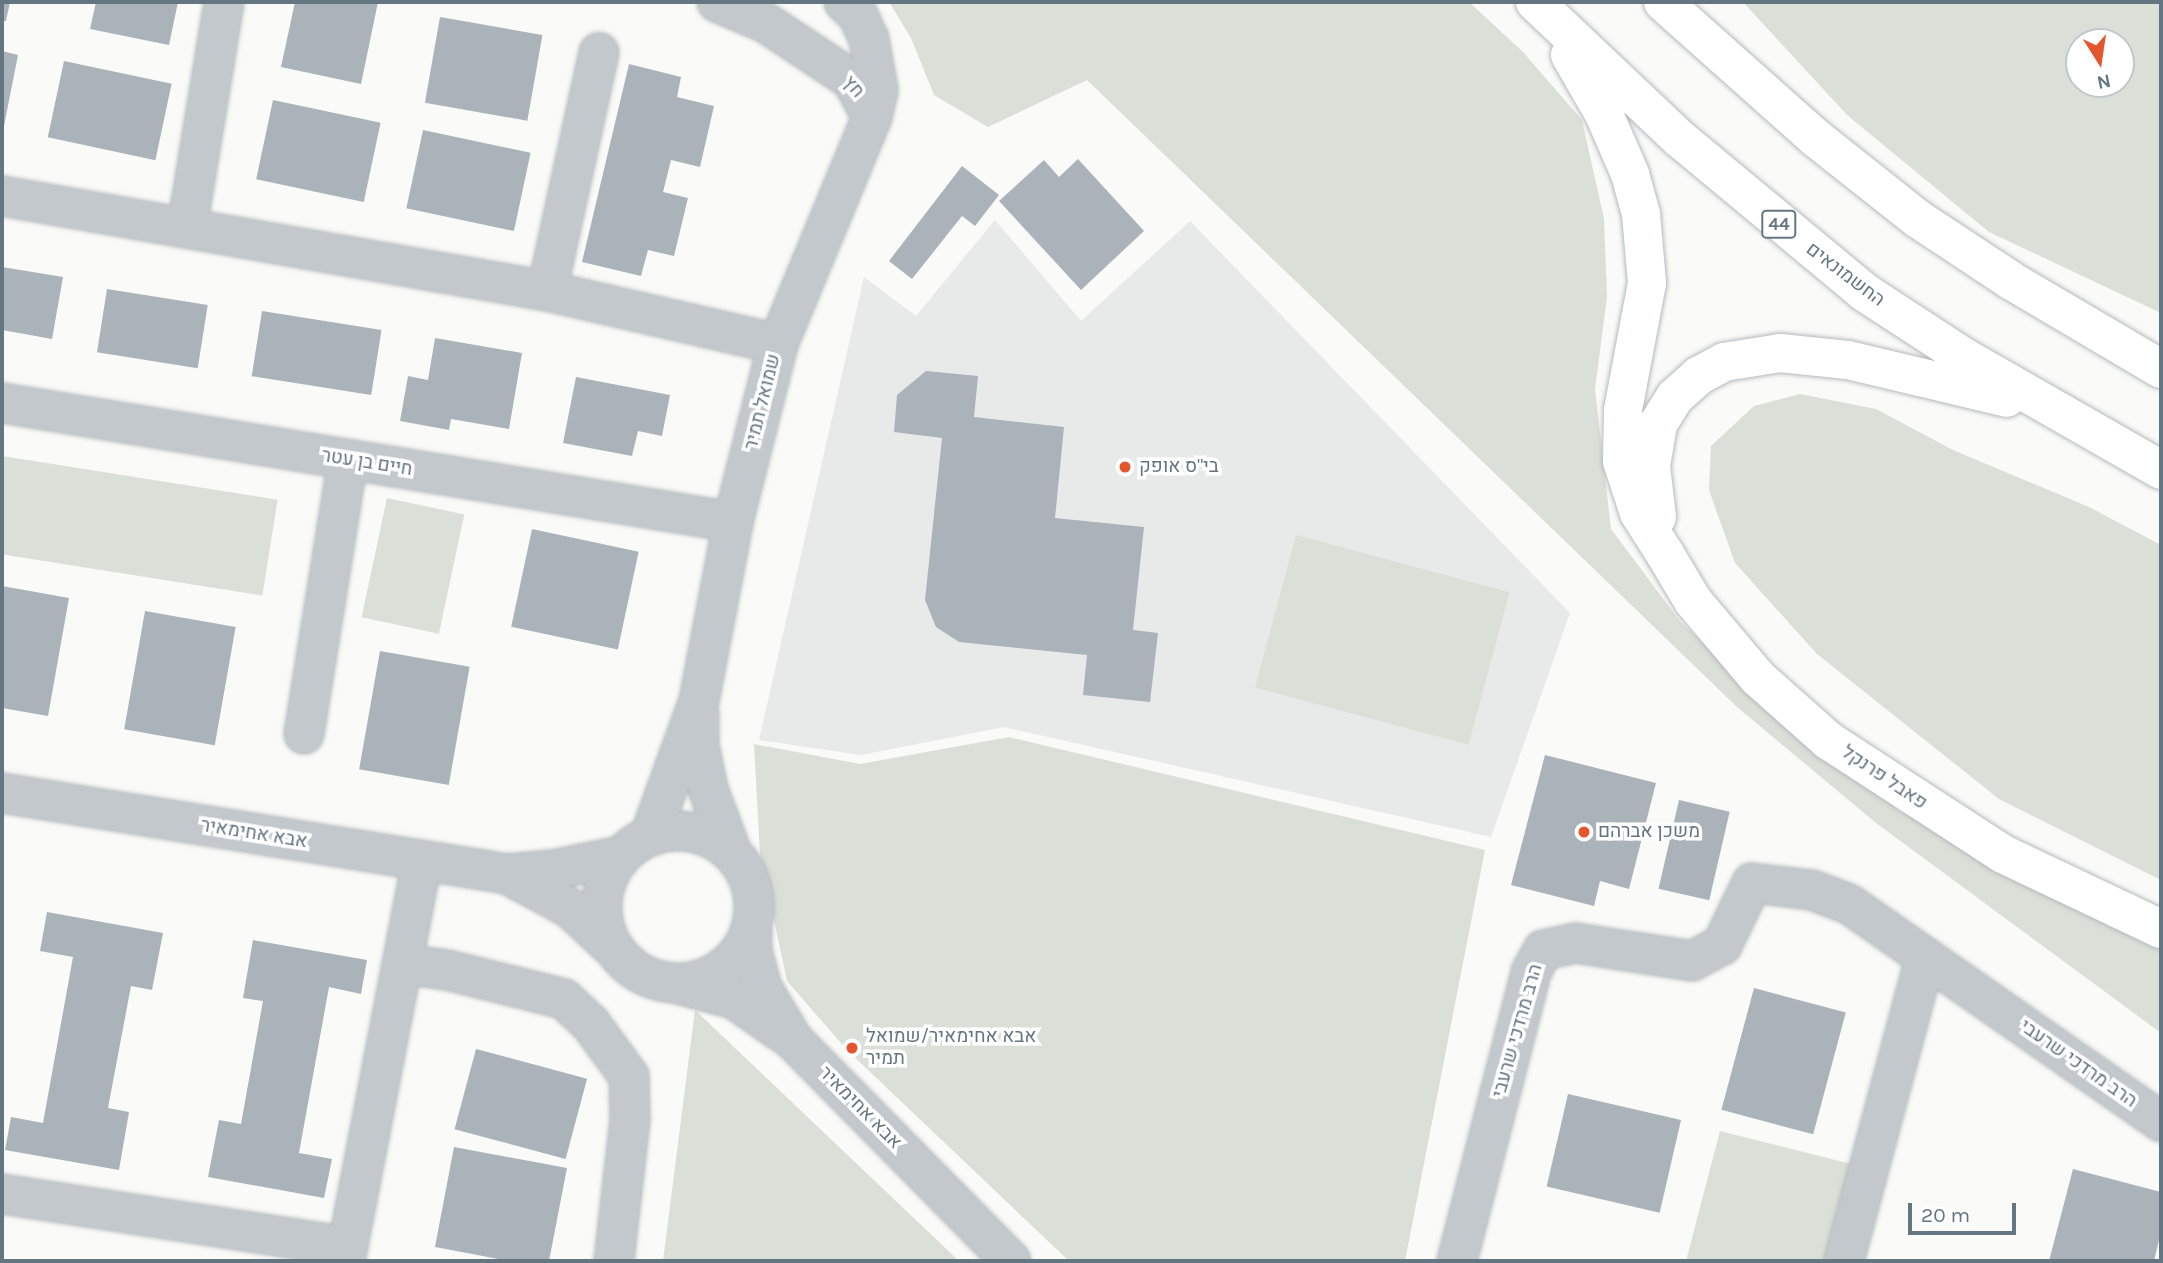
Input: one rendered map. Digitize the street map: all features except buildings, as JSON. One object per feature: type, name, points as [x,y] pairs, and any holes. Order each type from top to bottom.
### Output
[{"type":"main road","points":[[1663,2],[1817,139],[1918,219],[2010,280],[2161,369]]},
{"type":"main road","name":"החשמונאים","points":[[1541,8],[1680,139],[1864,292],[2051,409],[2161,470]]},
{"type":"main road","name":"פאבל פרנקל","points":[[1541,8],[1604,114],[1630,174],[1640,214],[1647,283],[1623,410],[1622,461],[1639,513],[1693,601],[1758,678],[1829,741],[2003,854],[2161,929]]},
{"type":"main road","points":[[1665,554],[1652,477],[1658,424],[1683,390],[1724,362],[1780,353],[1848,360],[2051,409]]},
{"type":"street","points":[[187,228],[224,2]]},
{"type":"street","name":"חץ","points":[[717,2],[765,23],[852,80],[872,117]]},
{"type":"street","name":"חץ","points":[[844,2],[858,15],[869,39],[878,90],[872,117]]},
{"type":"street","points":[[547,291],[599,53]]},
{"type":"street","name":"שמואל תמיר","points":[[731,851],[706,778],[699,746],[699,701],[733,522],[778,344],[872,117]]},
{"type":"street","points":[[2,196],[547,291],[778,344]]},
{"type":"street","name":"חיים בן עטר","points":[[2,403],[733,522]]},
{"type":"street","points":[[304,734],[348,460]]},
{"type":"street","name":"שמואל תמיר","points":[[635,846],[699,701]]},
{"type":"street","name":"אבא אחימאיר","points":[[2,793],[507,874],[552,870],[635,846]]},
{"type":"street","points":[[676,984],[700,980],[723,969],[740,952],[751,930],[752,887],[731,851],[692,832],[635,846],[608,876],[602,900],[603,924],[612,947],[629,966],[651,979],[734,999],[793,1040]]},
{"type":"street","points":[[2,1194],[347,1254],[422,860]]},
{"type":"street","name":"אבא אחימאיר","points":[[507,874],[570,908],[612,947]]},
{"type":"street","name":"הרב מרדכי שרעבי","points":[[1457,1261],[1531,972],[1543,950],[1575,943],[1692,961],[1722,945],[1752,883],[1812,890],[1849,904],[2161,1122]]},
{"type":"street","name":"אבא אחימאיר","points":[[751,930],[762,988],[793,1040],[1011,1261]]},
{"type":"street","points":[[1844,1261],[1925,958]]},
{"type":"street","points":[[402,964],[447,970],[564,999],[590,1023],[629,1076],[630,1120],[614,1261]]},
{"type":"shaded area","points":[[889,2],[1469,2],[1522,51],[1582,120],[1604,219],[1607,297],[1595,389],[1611,529],[1679,620],[1746,685],[1899,811],[2161,949],[2161,1033],[1876,823],[1737,707],[1087,80],[988,127],[934,95],[911,38]]},
{"type":"shaded area","points":[[1743,2],[2161,2],[2161,313],[1989,232],[1847,115]]},
{"type":"shaded area","name":"בי\"ס אופק","points":[[995,220],[1081,321],[1190,221],[1570,613],[1491,837],[1004,727],[861,755],[759,740],[864,277],[916,316]]},
{"type":"shaded area","points":[[1800,394],[1876,409],[1953,450],[2089,507],[2161,545],[2161,880],[1999,799],[1817,654],[1735,563],[1709,490],[1711,446],[1754,406]]},
{"type":"shaded area","points":[[2,456],[278,500],[262,595],[2,554]]},
{"type":"shaded area","points":[[387,498],[464,514],[439,634],[362,617]]},
{"type":"shaded area","points":[[1296,535],[1509,592],[1469,745],[1255,688]]},
{"type":"shaded area","points":[[1009,737],[1485,850],[1405,1261],[1069,1261],[847,1050],[787,981],[760,855],[754,744],[860,764]]},
{"type":"shaded area","points":[[695,1010],[959,1261],[663,1261]]},
{"type":"shaded area","points":[[1720,1131],[1851,1164],[1826,1261],[1686,1261]]},
{"type":"place","name":"בי\"ס אופק","points":[[1125,467]]},
{"type":"place","name":"משכן אברהם","points":[[1584,832]]},
{"type":"place","name":"אבא אחימאיר/שמואל תמיר","points":[[852,1048]]}]
